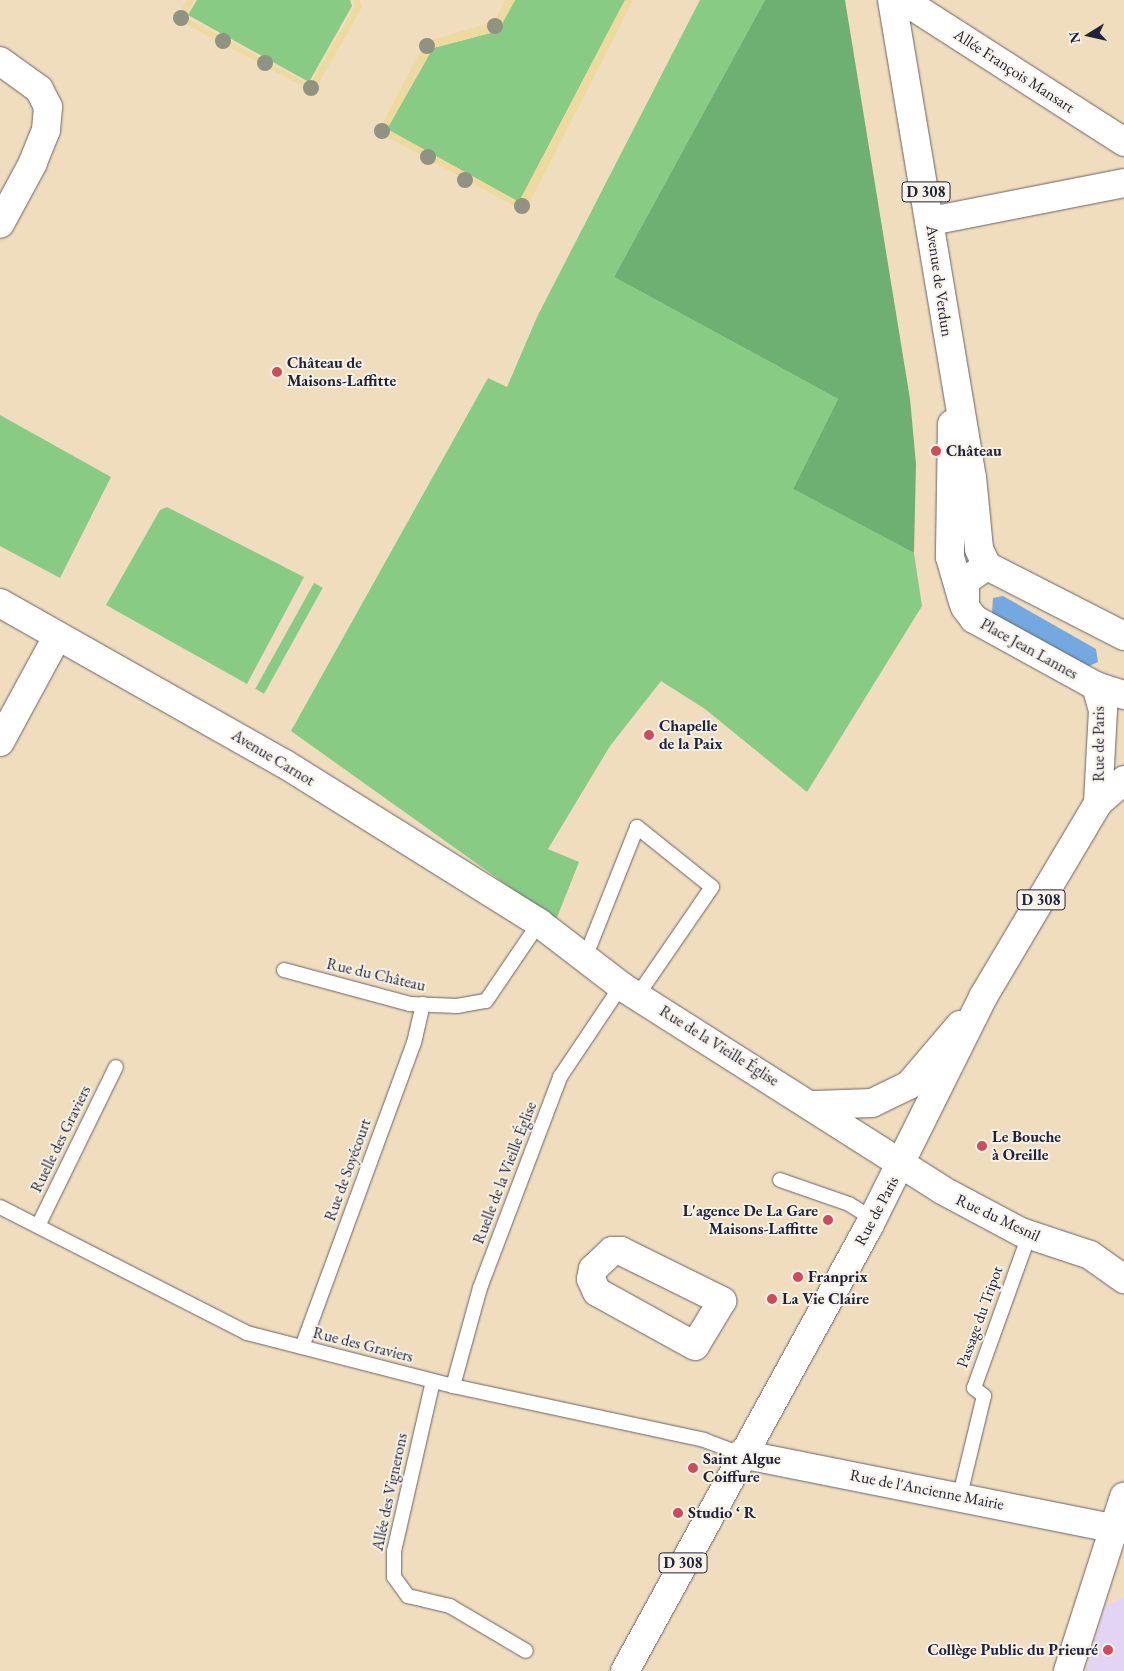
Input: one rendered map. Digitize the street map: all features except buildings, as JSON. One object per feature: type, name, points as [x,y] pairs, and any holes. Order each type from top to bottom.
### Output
[{"type":"street","name":"Avenue de Verdun","points":[[892,0],[931,221],[954,386],[972,477],[979,549],[987,566]]},
{"type":"street","name":"Allée François Mansart","points":[[903,0],[1124,142]]},
{"type":"street","points":[[0,61],[39,89],[48,107],[46,130],[33,163],[0,224]]},
{"type":"street","points":[[931,221],[1124,183]]},
{"type":"street","name":"Avenue de Verdun","points":[[954,386],[948,483],[950,558],[965,607]]},
{"type":"street","points":[[987,566],[1124,636]]},
{"type":"street","name":"Place Jean Lannes","points":[[987,566],[965,581],[965,607],[974,619],[1096,686],[1124,695]]},
{"type":"street","name":"Avenue Carnot","points":[[0,603],[57,637],[285,764],[539,923]]},
{"type":"street","points":[[0,742],[57,637]]},
{"type":"street","name":"Rue de Paris","points":[[1096,686],[1103,710],[1098,804]]},
{"type":"street","name":"Rue de Paris","points":[[625,1671],[741,1454],[873,1219],[983,997],[1098,804],[1124,780]]},
{"type":"street","name":"Rue de la Vieille Église","points":[[539,923],[629,991],[815,1105],[901,1165]]},
{"type":"street","points":[[815,1105],[872,1103],[909,1085],[983,997]]},
{"type":"street","name":"Rue du Mesnil","points":[[901,1165],[1028,1234],[1090,1256],[1124,1279]]},
{"type":"street","name":"Rue de l'Ancienne Mairie","points":[[741,1454],[960,1495],[1112,1528]]},
{"type":"street","points":[[1068,1671],[1112,1528],[1124,1497]]},
{"type":"lane","name":"Ruelle de la Vieille Église","points":[[453,1386],[480,1288],[560,1077],[712,887],[637,827],[585,958]]},
{"type":"lane","name":"Rue du Château","points":[[284,970],[423,1004],[486,1002],[539,923]]},
{"type":"lane","name":"Rue de Soyécourt","points":[[302,1347],[414,1043],[423,1004]]},
{"type":"lane","name":"Ruelle des Graviers","points":[[38,1226],[116,1067]]},
{"type":"lane","points":[[780,1180],[849,1204],[873,1219]]},
{"type":"lane","name":"Rue des Graviers","points":[[0,1206],[247,1333],[453,1386],[704,1440],[741,1454]]},
{"type":"lane","name":"Passage du Tripot","points":[[960,1495],[984,1396],[974,1388],[1028,1234]]},
{"type":"lane","name":"Allée des Vignerons","points":[[433,1381],[394,1551],[394,1577],[408,1596],[450,1606],[526,1650]]},
{"type":"shaded area","name":"Collège Public du Prieuré","points":[[1124,1597],[1124,1671],[1086,1671],[1105,1606]]},
{"type":"green space","points":[[197,0],[350,0],[352,6],[309,82],[188,15]]},
{"type":"green space","points":[[515,0],[625,0],[519,202],[387,129],[433,48],[498,31]]},
{"type":"green space","points":[[700,0],[765,0],[614,277],[838,399],[793,489],[914,553],[922,606],[807,792],[705,709],[661,681],[610,746],[548,849],[579,862],[556,920],[291,731],[488,378],[507,387],[537,317]]},
{"type":"green space","points":[[765,0],[845,0],[910,399],[916,464],[914,553],[793,489],[838,399],[614,277]]},
{"type":"green space","points":[[0,415],[111,477],[60,578],[0,546]]},
{"type":"green space","points":[[167,507],[304,577],[247,684],[106,605],[160,510]]},
{"type":"green space","points":[[314,583],[323,588],[264,694],[255,689]]},
{"type":"sand","points":[[187,0],[194,0],[185,17],[310,85],[355,6],[353,0],[360,0],[362,7],[314,92],[176,19]]},
{"type":"sand","points":[[506,0],[515,0],[498,31],[433,48],[387,129],[519,202],[625,0],[633,0],[525,212],[378,132],[425,42],[493,22]]},
{"type":"water","points":[[1003,596],[1096,649],[1098,662],[1087,667],[992,613],[993,598]]},
{"type":"place","name":"Château de Maisons-Laffitte","points":[[277,372]]},
{"type":"place","name":"Château","points":[[936,451]]},
{"type":"place","name":"Chapelle de la Paix","points":[[649,735]]},
{"type":"place","name":"Le Bouche à Oreille","points":[[982,1146]]},
{"type":"place","name":"L'agence De La Gare Maisons-Laffitte","points":[[828,1220]]},
{"type":"place","name":"Franprix","points":[[798,1277]]},
{"type":"place","name":"La Vie Claire","points":[[772,1299]]},
{"type":"place","name":"Saint Algue Coiffure","points":[[693,1468]]},
{"type":"place","name":"Studio ‘ R","points":[[678,1513]]},
{"type":"place","name":"Collège Public du Prieuré","points":[[1108,1650]]}]
